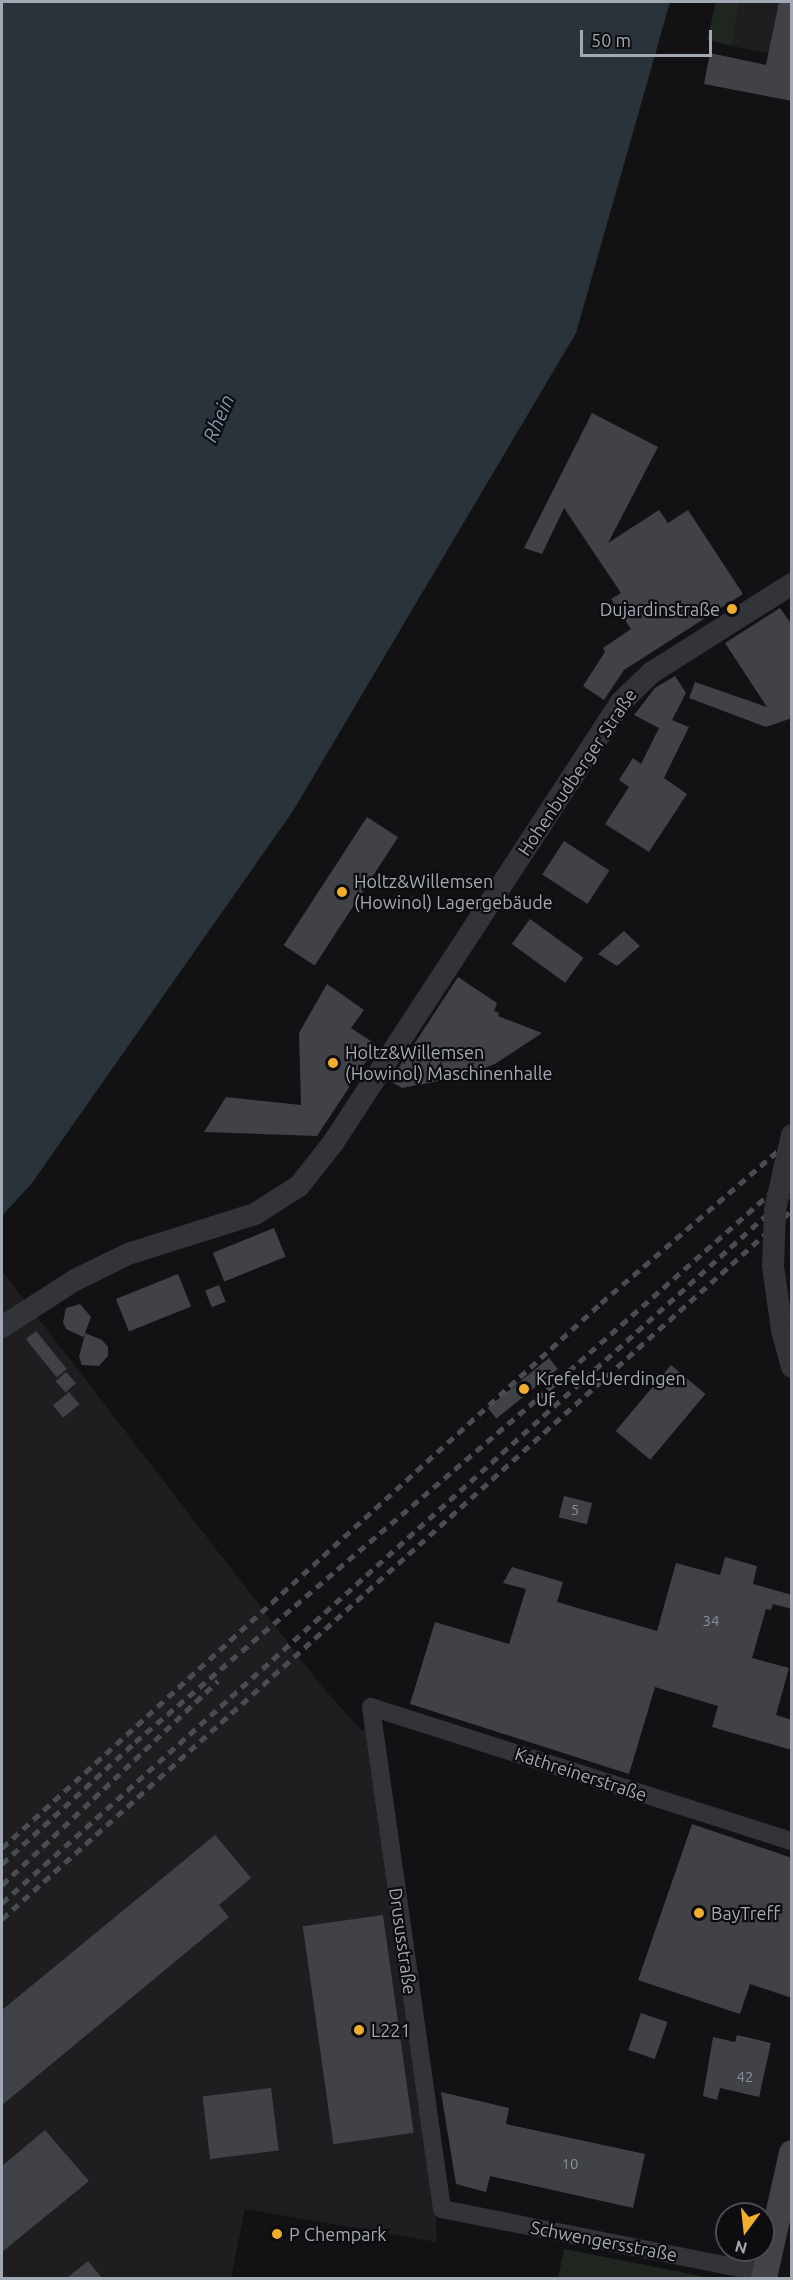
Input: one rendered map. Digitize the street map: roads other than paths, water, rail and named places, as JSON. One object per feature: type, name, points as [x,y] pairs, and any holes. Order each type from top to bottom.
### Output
[{"type":"main road","points":[[764,2276],[792,2152]]},
{"type":"street","name":"Hohenbudberger Straße","points":[[2,1327],[75,1280],[128,1254],[255,1214],[298,1186],[333,1143],[621,702],[651,673],[792,584]]},
{"type":"street","points":[[792,1135],[775,1210],[773,1266],[782,1330],[792,1368]]},
{"type":"street","name":"Kathreinerstraße","points":[[371,1707],[792,1841]]},
{"type":"street","name":"Drususstraße","points":[[371,1707],[442,2210]]},
{"type":"street","name":"Schwengersstraße","points":[[442,2210],[764,2276]]},
{"type":"water","name":"Rhein","points":[[2,2],[670,2],[576,333],[293,811],[32,1183],[2,1216]]},
{"type":"railway","points":[[2,1848],[601,1303],[792,1139]]},
{"type":"railway","points":[[2,1864],[135,1742],[537,1399],[792,1174]]},
{"type":"railway","points":[[2,1903],[792,1192]]},
{"type":"railway","points":[[2,1919],[792,1210]]},
{"type":"railway","points":[[2,1885],[218,1681]]},
{"type":"place","name":"Dujardinstraße","points":[[732,609]]},
{"type":"place","name":"Holtz&Willemsen (Howinol) Lagergebäude","points":[[342,892]]},
{"type":"place","name":"Holtz&Willemsen (Howinol) Maschinenhalle","points":[[333,1063]]},
{"type":"place","name":"Krefeld-Uerdingen Uf","points":[[524,1389]]},
{"type":"place","name":"BayTreff","points":[[699,1913]]},
{"type":"place","name":"L221","points":[[359,2030]]},
{"type":"place","name":"P Chempark","points":[[277,2234]]}]
